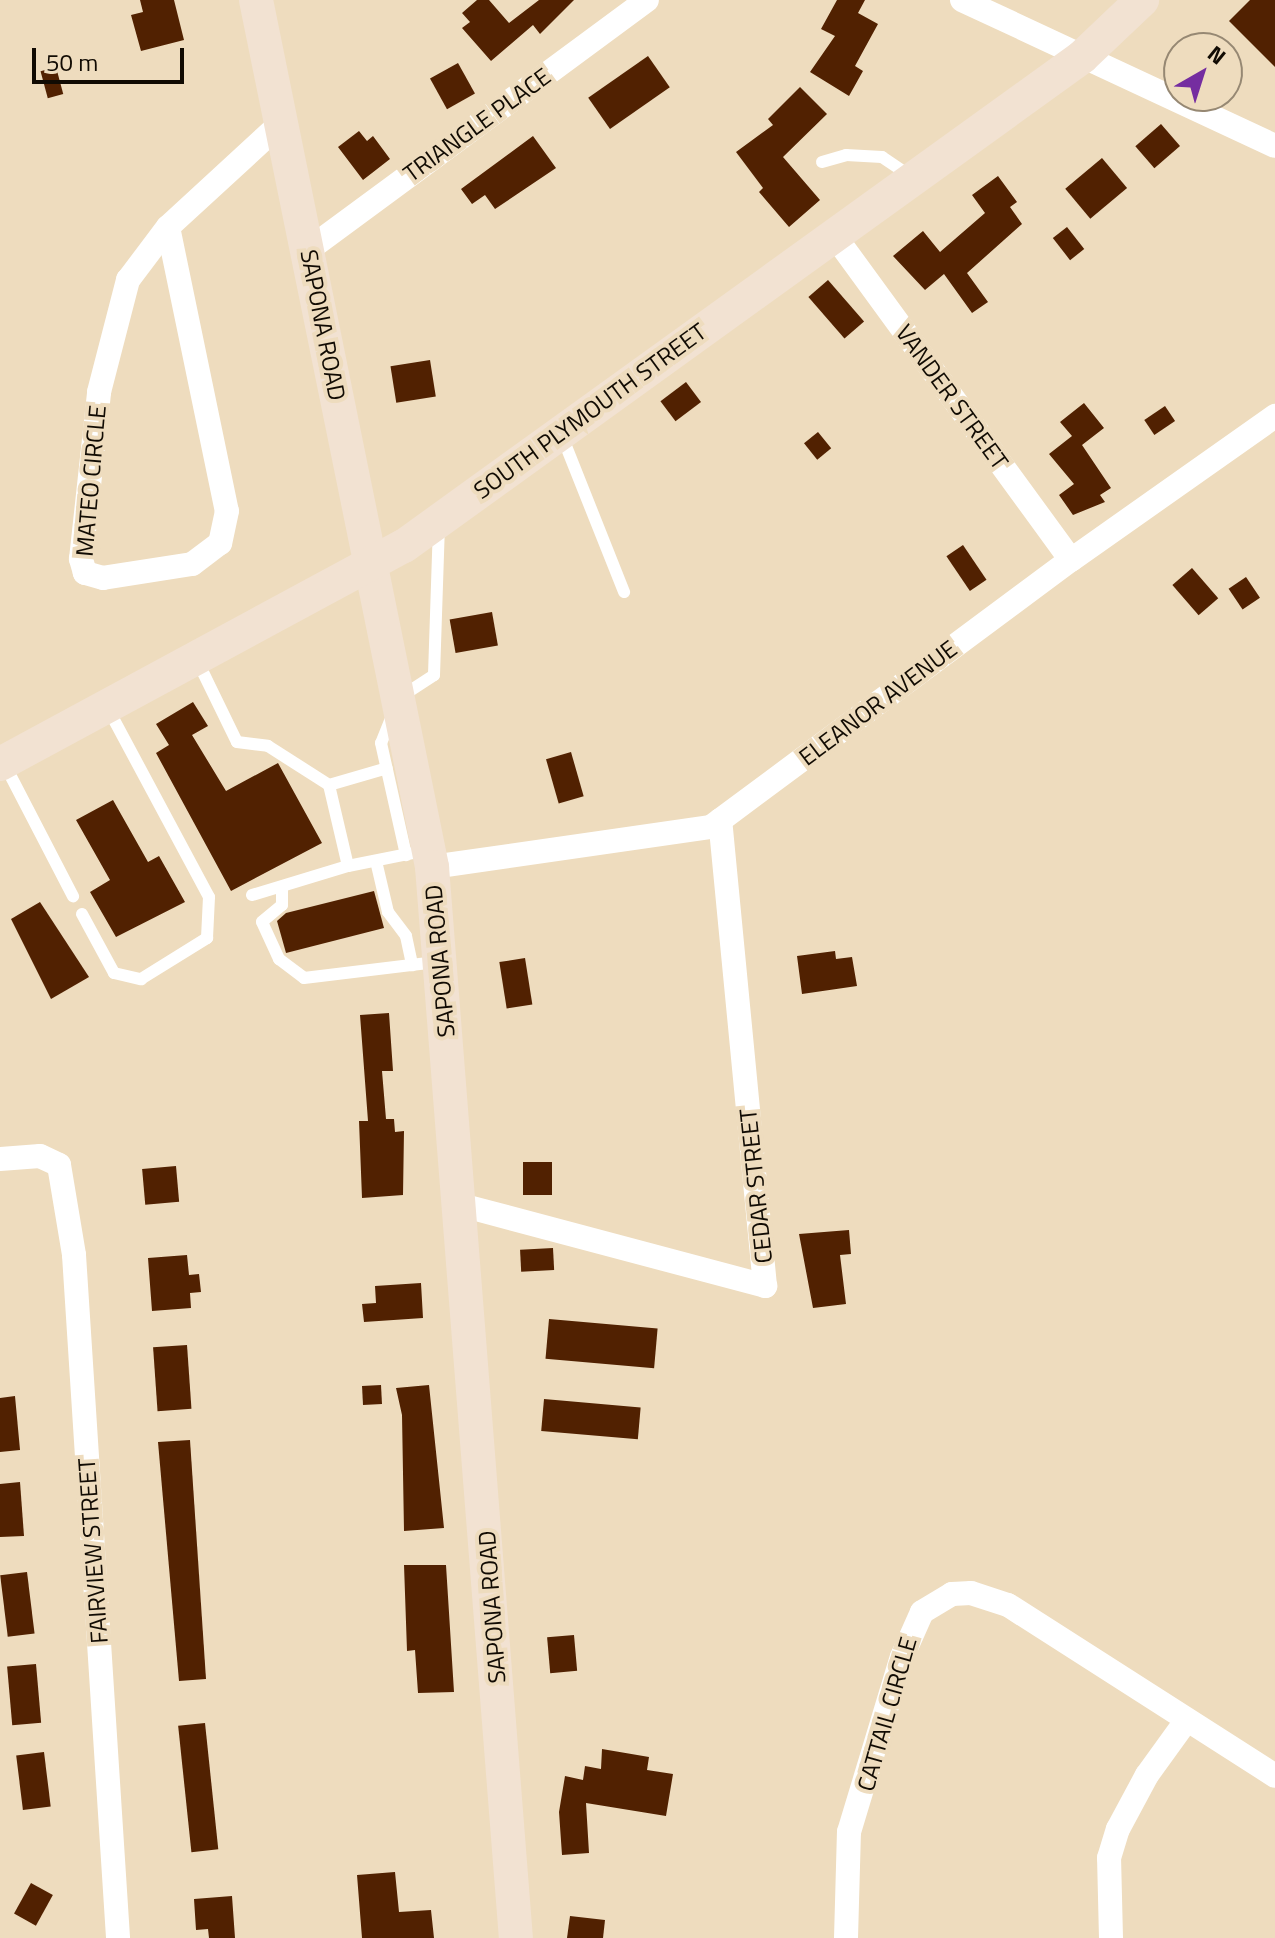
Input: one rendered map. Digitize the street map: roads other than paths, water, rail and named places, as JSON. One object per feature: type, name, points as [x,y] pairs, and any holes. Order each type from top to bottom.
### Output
[{"type":"street","name":"SAPONA ROAD","points":[[256,0],[399,698],[422,857],[427,963],[461,1205],[516,1938]]},
{"type":"street","name":"TRIANGLE PLACE","points":[[308,250],[647,0]]},
{"type":"street","points":[[962,0],[1275,146]]},
{"type":"street","name":"SOUTH PLYMOUTH STREET","points":[[2,763],[372,566],[1082,57],[1142,0]]},
{"type":"street","name":"MATEO CIRCLE","points":[[168,227],[227,511],[220,543],[192,564],[103,578],[85,573],[81,559],[99,392],[128,280],[168,227],[281,123]]},
{"type":"street","name":"VANDER STREET","points":[[834,235],[1071,560]]},
{"type":"street","name":"ELEANOR AVENUE","points":[[422,857],[711,827],[1071,560],[1275,416]]},
{"type":"street","name":"CEDAR STREET","points":[[461,1205],[765,1286],[720,820]]},
{"type":"street","name":"FAIRVIEW STREET","points":[[0,1159],[40,1156],[59,1165],[74,1255],[118,1938]]},
{"type":"street","name":"CATTAIL CIRCLE","points":[[846,1938],[849,1832],[913,1626],[936,1601],[971,1593],[1008,1605],[1275,1776]]},
{"type":"street","points":[[1111,1938],[1109,1858],[1118,1829],[1147,1775],[1186,1721]]},
{"type":"lane","points":[[822,162],[846,155],[882,157],[915,179]]},
{"type":"lane","points":[[561,432],[624,592]]},
{"type":"lane","points":[[252,895],[348,866],[422,857],[387,768],[381,743],[399,698],[434,675],[440,520]]},
{"type":"lane","points":[[197,660],[237,742],[268,746],[329,785],[348,866]]},
{"type":"lane","points":[[82,914],[114,973],[141,979],[207,938],[209,897],[107,707]]},
{"type":"lane","points":[[2,763],[73,896]]},
{"type":"lane","points":[[329,785],[387,768]]},
{"type":"lane","points":[[376,861],[388,912],[427,963]]},
{"type":"lane","points":[[282,888],[282,905],[262,922],[279,959],[304,978],[427,963]]}]
